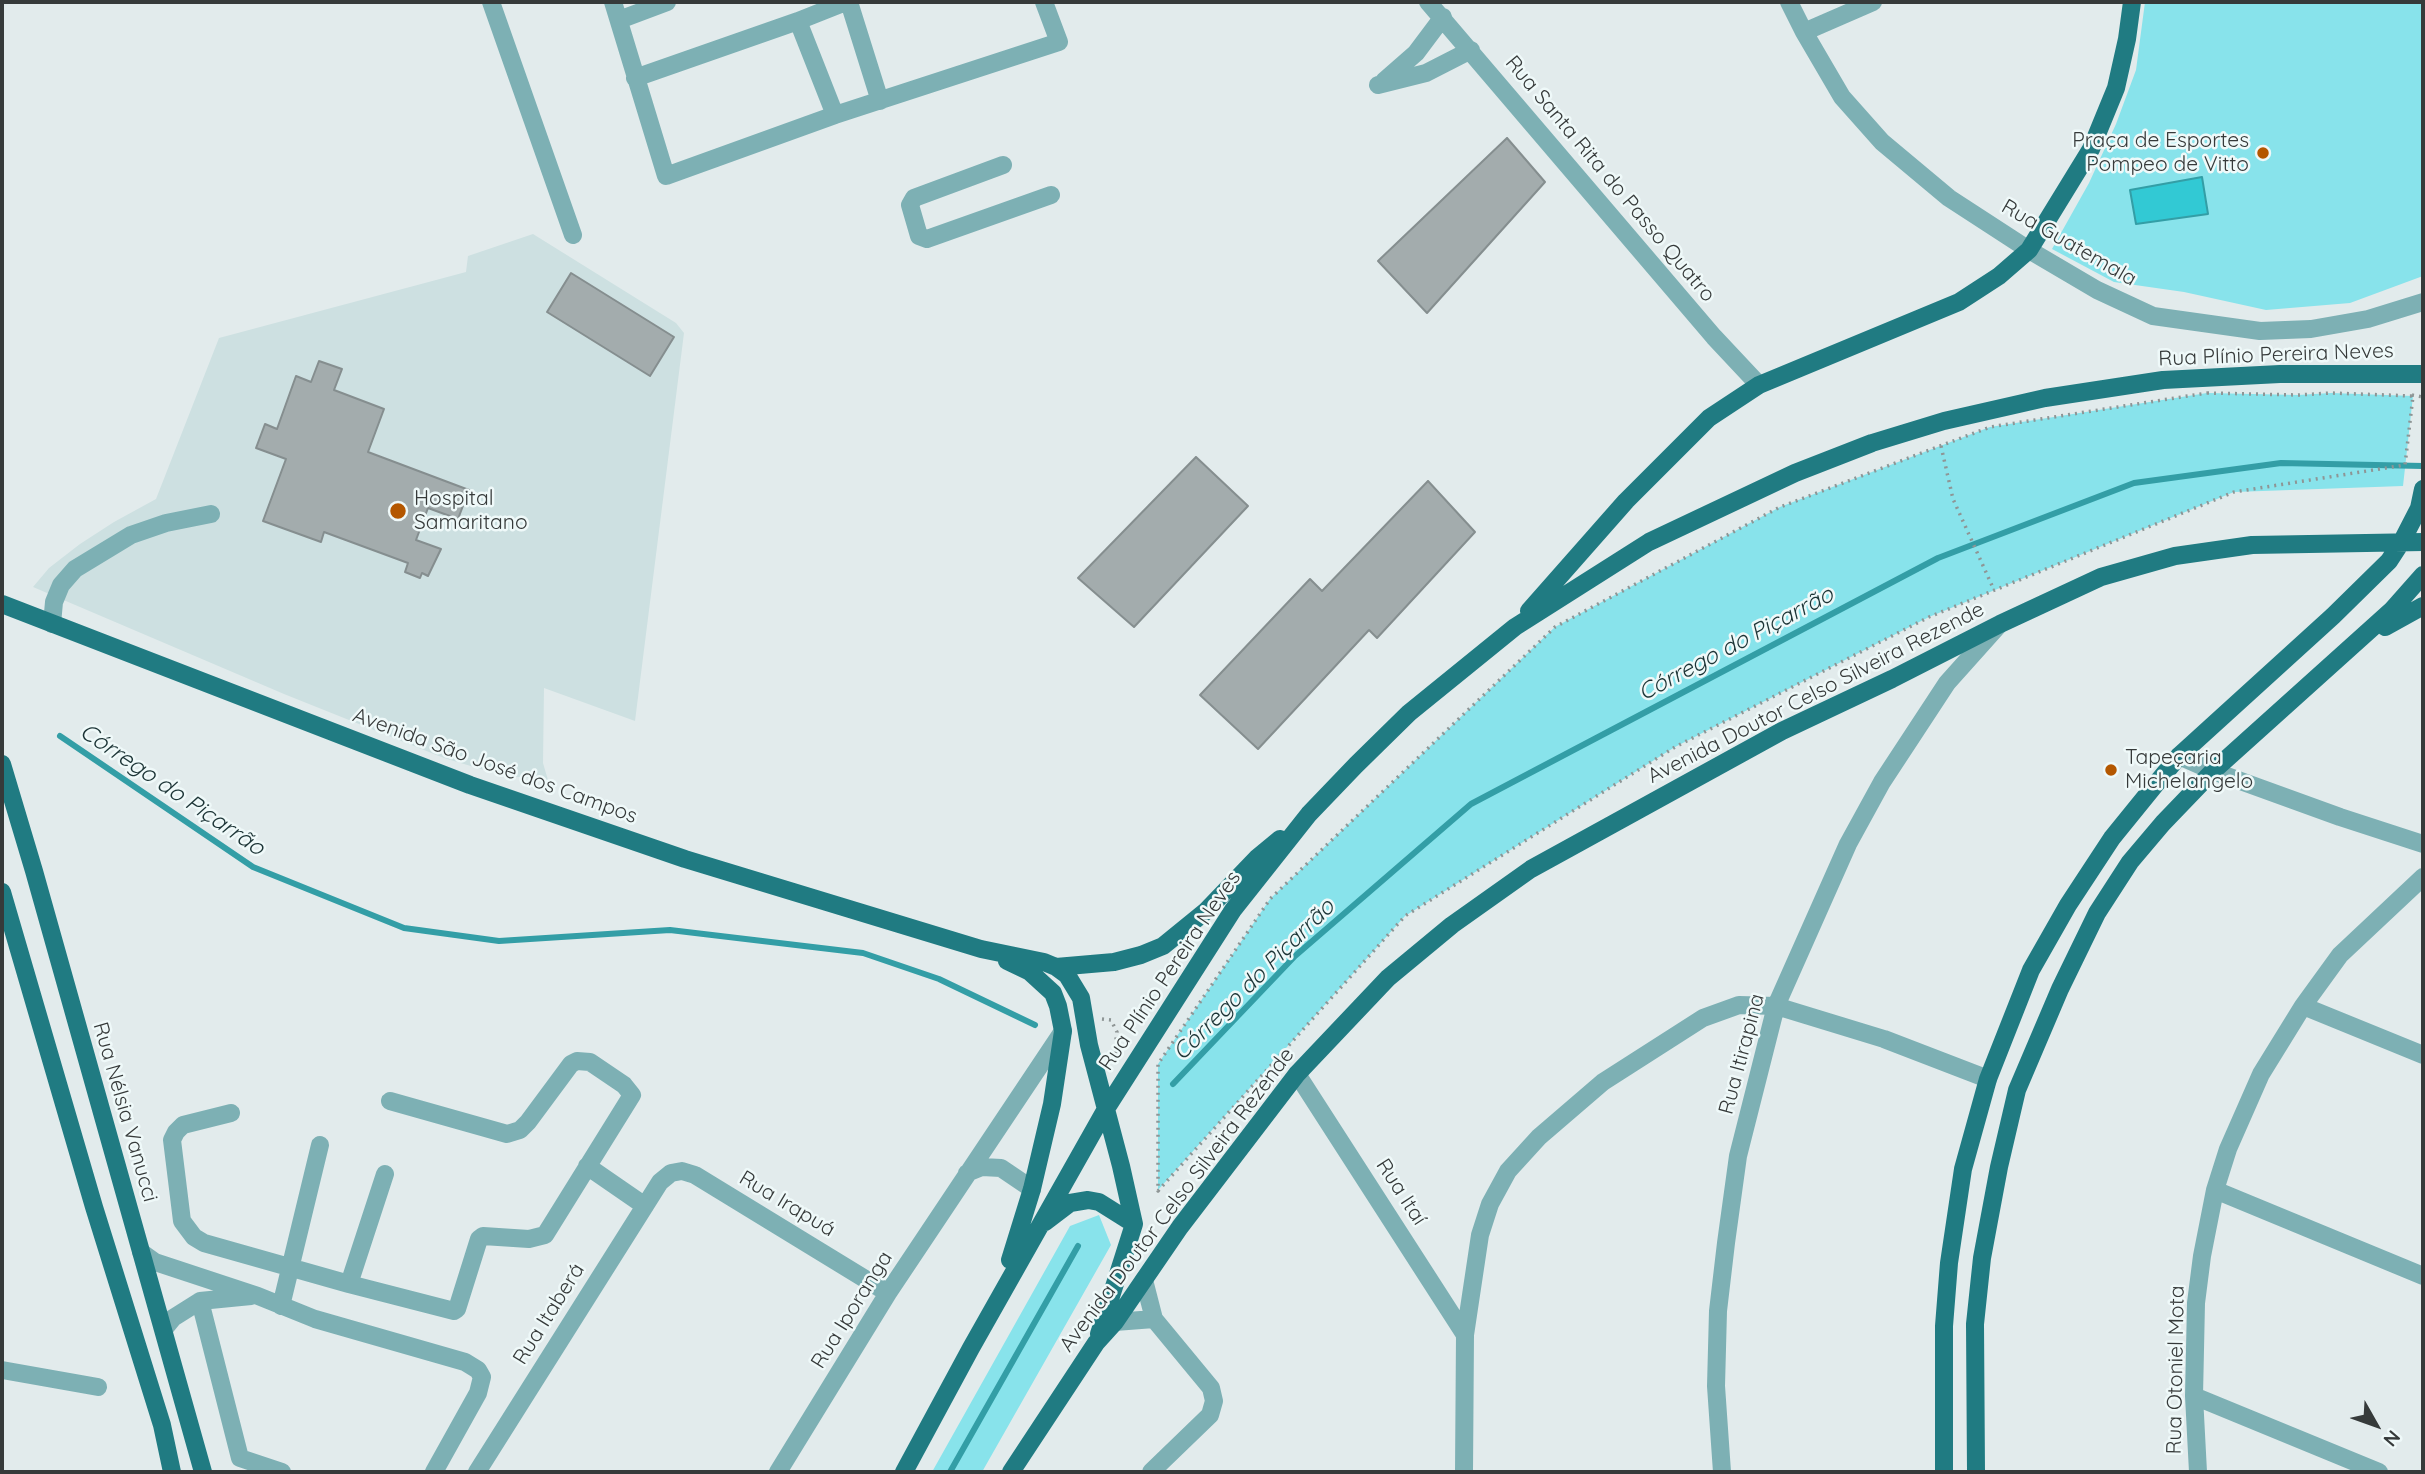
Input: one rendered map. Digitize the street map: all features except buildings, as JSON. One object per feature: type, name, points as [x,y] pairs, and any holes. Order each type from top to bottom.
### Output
[{"type":"main road","points":[[1515,626],[1626,501],[1709,418],[1759,385],[1959,302],[1999,276],[2029,250],[2096,137],[2116,88],[2132,2]]},
{"type":"main road","name":"Rua Plínio Pereira Neves","points":[[904,1472],[1106,1109],[1233,909],[1309,814],[1409,713],[1515,626],[1649,542],[1795,473],[1872,443],[1944,421],[2045,398],[2163,380],[2280,374],[2423,374]]},
{"type":"main road","points":[[1944,1472],[1944,1326],[1949,1263],[1963,1169],[1988,1079],[2031,970],[2067,905],[2112,838],[2179,756],[2361,591],[2389,561],[2419,508],[2423,490]]},
{"type":"main road","name":"Avenida Doutor Celso Silveira Rezende","points":[[1011,1472],[1096,1343],[1115,1322],[1180,1227],[1297,1074],[1388,978],[1452,925],[1531,869],[1782,731],[2101,577],[2175,556],[2252,545],[2423,542]]},
{"type":"main road","points":[[1976,1472],[1975,1324],[1980,1271],[1999,1167],[2017,1090],[2060,989],[2097,912],[2130,862],[2163,822],[2213,771],[2392,610],[2423,575]]},
{"type":"main road","points":[[2351,647],[2423,606]]},
{"type":"main road","name":"Avenida São José dos Campos","points":[[6,611],[52,624],[470,785],[685,859],[981,949],[1056,967]]},
{"type":"main road","name":"Rua Nélsia Vanucci","points":[[2,764],[203,1472]]},
{"type":"main road","points":[[1056,967],[1114,962],[1163,946],[1206,911],[1257,858],[1309,814]]},
{"type":"main road","points":[[2,892],[94,1207],[162,1425],[172,1472]]},
{"type":"main road","name":"Avenida São José dos Campos","points":[[981,949],[1030,972],[1044,983],[1053,993],[1063,1031],[1059,1068],[1032,1189],[1018,1240],[987,1320]]},
{"type":"main road","points":[[1056,967],[1076,986],[1134,1224],[1096,1343]]},
{"type":"main road","points":[[1040,1225],[1070,1203],[1088,1200],[1099,1202],[1134,1224]]},
{"type":"street","points":[[491,2],[573,235]]},
{"type":"street","points":[[613,2],[666,176],[835,115],[1059,42],[1044,2]]},
{"type":"street","points":[[618,20],[667,2]]},
{"type":"street","points":[[635,78],[848,2],[880,101]]},
{"type":"street","name":"Rua Santa Rita do Passo Quatro","points":[[1430,2],[1679,296],[1759,385]]},
{"type":"street","name":"Rua Guatemala","points":[[1789,2],[1842,97],[1882,142],[1949,198],[2097,290],[2153,316],[2260,331],[2311,329],[2368,319],[2423,302]]},
{"type":"street","points":[[1804,32],[1873,2]]},
{"type":"street","points":[[1443,17],[1403,67],[1378,85],[1426,73],[1471,50]]},
{"type":"street","points":[[799,21],[835,115]]},
{"type":"street","points":[[1003,164],[911,201],[919,236],[927,239],[1051,195]]},
{"type":"street","points":[[52,624],[54,602],[61,585],[75,569],[131,535],[166,523],[211,514]]},
{"type":"street","name":"Rua Itirapina","points":[[1722,1472],[1716,1386],[1718,1311],[1724,1256],[1738,1156],[1776,1006],[1848,844],[1882,782],[1947,683],[2000,624]]},
{"type":"street","points":[[2179,756],[2340,817],[2423,844]]},
{"type":"street","name":"Rua Otoniel Mota","points":[[2198,1472],[2194,1396],[2196,1303],[2215,1190],[2228,1149],[2261,1074],[2303,1006],[2340,955],[2423,877]]},
{"type":"street","points":[[1464,1472],[1465,1335],[1480,1235],[1490,1204],[1508,1171],[1539,1137],[1603,1082],[1703,1018],[1739,1005],[1776,1006],[1884,1039],[1988,1079]]},
{"type":"street","points":[[2303,1006],[2423,1055]]},
{"type":"street","name":"Rua Iporanga","points":[[778,1472],[888,1293],[1063,1031]]},
{"type":"street","points":[[231,1113],[183,1125],[172,1140],[182,1222],[194,1237],[349,1284],[454,1311],[459,1307],[479,1239],[483,1236],[529,1239],[545,1235],[632,1095],[624,1085],[584,1060],[571,1064],[520,1130],[507,1135],[390,1101]]},
{"type":"street","name":"Rua Itaí","points":[[1297,1074],[1465,1335]]},
{"type":"street","points":[[281,1306],[320,1145]]},
{"type":"street","points":[[587,1166],[645,1206]]},
{"type":"street","points":[[967,1174],[982,1167],[1001,1168],[1032,1189]]},
{"type":"street","name":"Rua Irapuá","points":[[660,1182],[671,1173],[681,1171],[695,1175],[888,1293]]},
{"type":"street","points":[[349,1284],[385,1174]]},
{"type":"street","name":"Rua Itaberá","points":[[477,1472],[660,1182]]},
{"type":"street","points":[[2215,1190],[2423,1276]]},
{"type":"street","points":[[141,1252],[155,1262],[258,1296],[315,1319],[465,1362],[478,1370],[482,1377],[478,1393],[434,1472]]},
{"type":"street","points":[[1144,1280],[1154,1319],[1210,1388],[1214,1401],[1210,1415],[1151,1472]]},
{"type":"street","points":[[164,1329],[173,1318],[200,1301],[258,1296]]},
{"type":"street","points":[[200,1301],[243,1465],[282,1472]]},
{"type":"street","points":[[1115,1322],[1154,1319]]},
{"type":"street","points":[[2,1370],[98,1387]]},
{"type":"street","points":[[2194,1396],[2379,1472]]},
{"type":"path","points":[[2191,389],[2252,388]]},
{"type":"path","points":[[2358,388],[2395,390],[2413,396]]},
{"type":"path","points":[[2413,396],[2405,465],[2234,492],[1929,617],[1675,747],[1405,916],[1158,1191],[1158,1064],[1270,899],[1556,627],[1780,507],[1990,427],[2207,393],[2331,393],[2413,396],[2423,397]]},
{"type":"path","points":[[1954,434],[2019,416]]},
{"type":"path","points":[[1941,446],[1953,499],[1994,590]]},
{"type":"path","points":[[1550,624],[1560,617]]},
{"type":"path","points":[[1086,1020],[1111,1020],[1117,1032],[1117,1061],[1132,1068]]},
{"type":"shaded area","name":"Praça de Esportes Pompeo de Vitto","points":[[2145,2],[2423,2],[2423,276],[2350,303],[2266,310],[2184,292],[2114,282],[2052,249],[2089,183],[2116,124],[2136,70]]},
{"type":"shaded area","points":[[2202,177],[2208,214],[2136,224],[2130,190]]},
{"type":"shaded area","name":"Hospital Samaritano","points":[[533,234],[676,323],[684,333],[635,721],[544,688],[543,763],[550,787],[534,778],[504,776],[444,758],[284,694],[33,587],[49,568],[80,544],[156,499],[219,338],[466,272],[468,256]]},
{"type":"shaded area","points":[[2207,393],[2413,396],[2403,486],[2234,492],[1929,617],[1675,747],[1405,916],[1158,1190],[1158,1064],[1270,899],[1555,627],[1780,507],[1990,427]]},
{"type":"shaded area","points":[[1099,1215],[1111,1245],[982,1472],[932,1472],[1070,1226]]},
{"type":"waterway","name":"Córrego do Piçarrão","points":[[1173,1084],[1295,956],[1471,804],[1938,558],[2134,483],[2281,463],[2423,466]]},
{"type":"waterway","name":"Córrego do Piçarrão","points":[[60,736],[253,867],[404,928],[499,941],[670,930],[863,953],[939,979],[1035,1025]]},
{"type":"waterway","points":[[950,1472],[1078,1246]]},
{"type":"place","name":"Praça de Esportes Pompeo de Vitto","points":[[2263,153]]},
{"type":"place","name":"Hospital Samaritano","points":[[398,511]]},
{"type":"place","name":"Tapeçaria Michelangelo","points":[[2111,770]]}]
